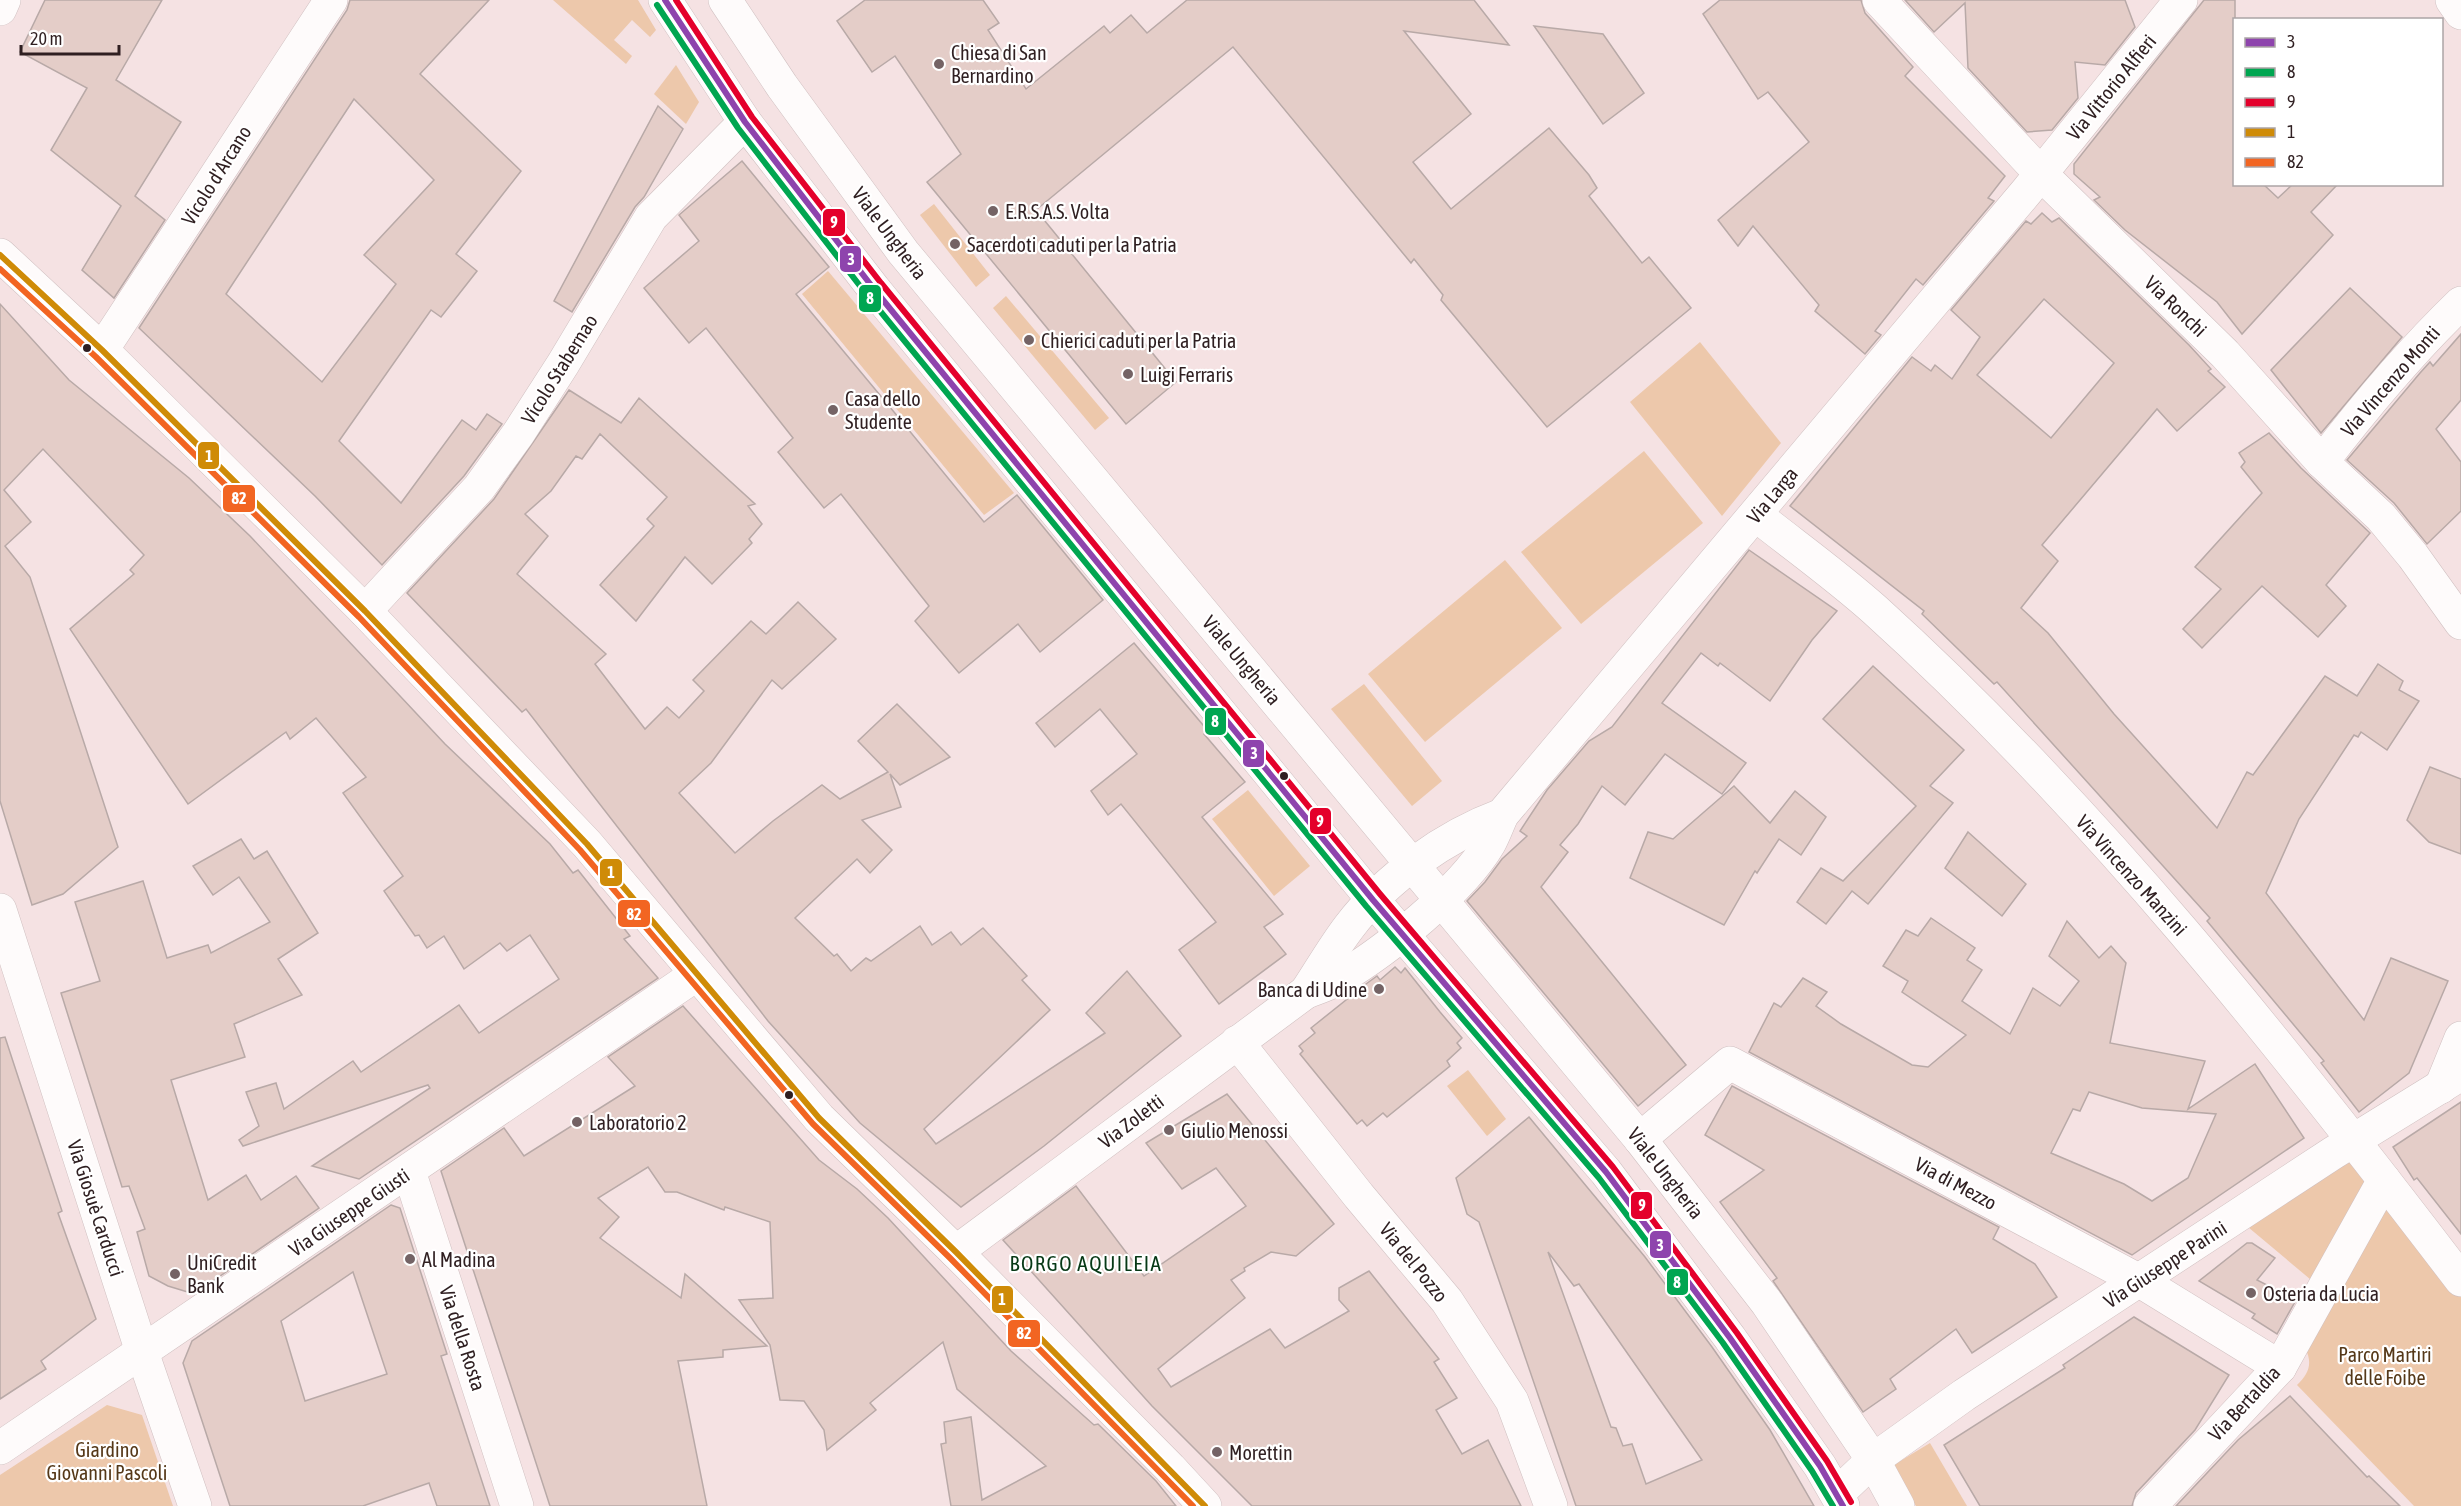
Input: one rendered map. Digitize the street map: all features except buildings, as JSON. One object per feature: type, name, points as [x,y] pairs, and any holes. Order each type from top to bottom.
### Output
[{"type":"street","points":[[0,9],[4,0]]},
{"type":"street","name":"Vicolo d'Arcano","points":[[102,350],[331,0]]},
{"type":"street","points":[[665,0],[746,122],[874,289],[1373,900],[1621,1191],[1730,1338],[1840,1500],[1873,1460]]},
{"type":"street","name":"Viale Ungheria","points":[[725,0],[782,86],[903,252],[1640,1138],[1767,1303],[1873,1460],[1898,1506]]},
{"type":"street","name":"Via Ronchi","points":[[1879,0],[2041,174],[2225,354],[2322,462],[2381,517],[2413,556],[2461,623]]},
{"type":"street","name":"Via Vittorio Alfieri","points":[[2041,174],[2181,0]]},
{"type":"street","points":[[2452,0],[2461,13]]},
{"type":"street","name":"Vicolo Stabernao","points":[[365,611],[479,488],[550,384],[651,217],[746,122]]},
{"type":"street","name":"Via Larga","points":[[1441,899],[1469,871],[1489,844],[1502,815],[2041,174]]},
{"type":"street","points":[[1,256],[102,350],[365,611],[587,844],[819,1118],[957,1252],[1205,1506]]},
{"type":"street","name":"Via Vincenzo Monti","points":[[2322,462],[2357,416],[2430,333],[2461,303]]},
{"type":"street","points":[[1034,486],[1071,454]]},
{"type":"street","name":"Via Vincenzo Manzini","points":[[1756,515],[1873,608],[1989,718],[2202,952],[2355,1140],[2461,1280]]},
{"type":"street","points":[[1373,900],[1413,866],[1471,826],[1502,815]]},
{"type":"street","points":[[1401,933],[1441,899]]},
{"type":"street","name":"Via Zoletti","points":[[1306,992],[1349,927],[1373,900]]},
{"type":"street","name":"Via Giosuè Carducci","points":[[0,910],[142,1352],[195,1506]]},
{"type":"street","name":"Via Zoletti","points":[[957,1252],[1306,992],[1339,979],[1401,933]]},
{"type":"street","name":"Via Giuseppe Giusti","points":[[0,1448],[697,974]]},
{"type":"street","points":[[2451,1081],[2461,1038]]},
{"type":"street","name":"Via del Pozzo","points":[[1237,1042],[1446,1301],[1512,1401],[1551,1506]]},
{"type":"street","name":"Via di Mezzo","points":[[1640,1138],[1730,1063],[2140,1281],[2280,1367]]},
{"type":"street","name":"Via Giuseppe Parini","points":[[1873,1460],[1964,1395],[2355,1140],[2451,1081]]},
{"type":"street","name":"Via della Rosta","points":[[409,1171],[517,1506]]},
{"type":"street","name":"Via Bertaldia","points":[[2150,1506],[2280,1367],[2384,1180]]},
{"type":"green space","points":[[553,0],[638,0],[656,30],[650,37],[632,20],[614,40],[632,56],[626,64]]},
{"type":"green space","points":[[676,65],[699,102],[686,124],[654,94]]},
{"type":"green space","points":[[934,204],[990,275],[976,287],[920,215]]},
{"type":"green space","points":[[828,271],[1014,493],[984,515],[802,294]]},
{"type":"green space","points":[[1006,296],[1109,418],[1095,430],[993,308]]},
{"type":"green space","points":[[1700,342],[1781,443],[1722,516],[1630,402]]},
{"type":"green space","points":[[1644,451],[1703,523],[1581,624],[1521,552]]},
{"type":"green space","points":[[1505,560],[1562,628],[1425,742],[1368,674]]},
{"type":"green space","points":[[1364,684],[1442,781],[1412,806],[1331,709]]},
{"type":"green space","points":[[1248,790],[1310,866],[1274,896],[1212,819]]},
{"type":"green space","points":[[1468,1070],[1506,1119],[1487,1136],[1447,1086]]},
{"type":"green space","name":"Parco Martiri delle Foibe","points":[[2355,1140],[2461,1280],[2461,1506],[2414,1506],[2297,1385],[2308,1368],[2309,1359],[2305,1348],[2329,1295],[2236,1217]]},
{"type":"green space","name":"Giardino Giovanni Pascoli","points":[[107,1405],[142,1415],[173,1506],[0,1506],[0,1475]]},
{"type":"green space","points":[[1930,1443],[1967,1506],[1916,1506],[1892,1466]]},
{"type":"transit line","name":"3","points":[[665,0],[745,122],[874,289],[1373,900],[1606,1172],[1730,1338],[1820,1466],[1843,1506]]},
{"type":"transit line","name":"9","points":[[676,0],[752,117],[881,283],[1380,894],[1613,1167],[1737,1333],[1827,1461],[1851,1502]]},
{"type":"transit line","name":"8","points":[[657,5],[738,128],[867,295],[1366,906],[1599,1178],[1723,1343],[1812,1471],[1833,1506]]},
{"type":"transit line","name":"1","points":[[0,255],[102,350],[365,611],[587,844],[819,1118],[956,1252],[1205,1506]]},
{"type":"transit line","name":"82","points":[[0,269],[96,357],[359,617],[580,850],[813,1124],[950,1258],[1193,1506]]},
{"type":"place","name":"Chiesa di San Bernardino","points":[[939,64]]},
{"type":"place","name":"E.R.S.A.S. Volta","points":[[993,211]]},
{"type":"place","name":"Sacerdoti caduti per la Patria","points":[[955,244]]},
{"type":"place","name":"Chierici caduti per la Patria","points":[[1029,340]]},
{"type":"place","name":"Luigi Ferraris","points":[[1128,374]]},
{"type":"place","name":"Casa dello Studente","points":[[833,410]]},
{"type":"place","name":"Banca di Udine","points":[[1379,989]]},
{"type":"place","name":"Laboratorio 2","points":[[577,1122]]},
{"type":"place","name":"Giulio Menossi","points":[[1169,1130]]},
{"type":"place","name":"Al Madina","points":[[410,1259]]},
{"type":"place","name":"UniCredit Bank","points":[[175,1274]]},
{"type":"place","name":"Osteria da Lucia","points":[[2251,1293]]},
{"type":"place","name":"Morettin","points":[[1217,1452]]},
{"type":"district","name":"BORGO AQUILEIA","points":[[1086,1263]]}]
